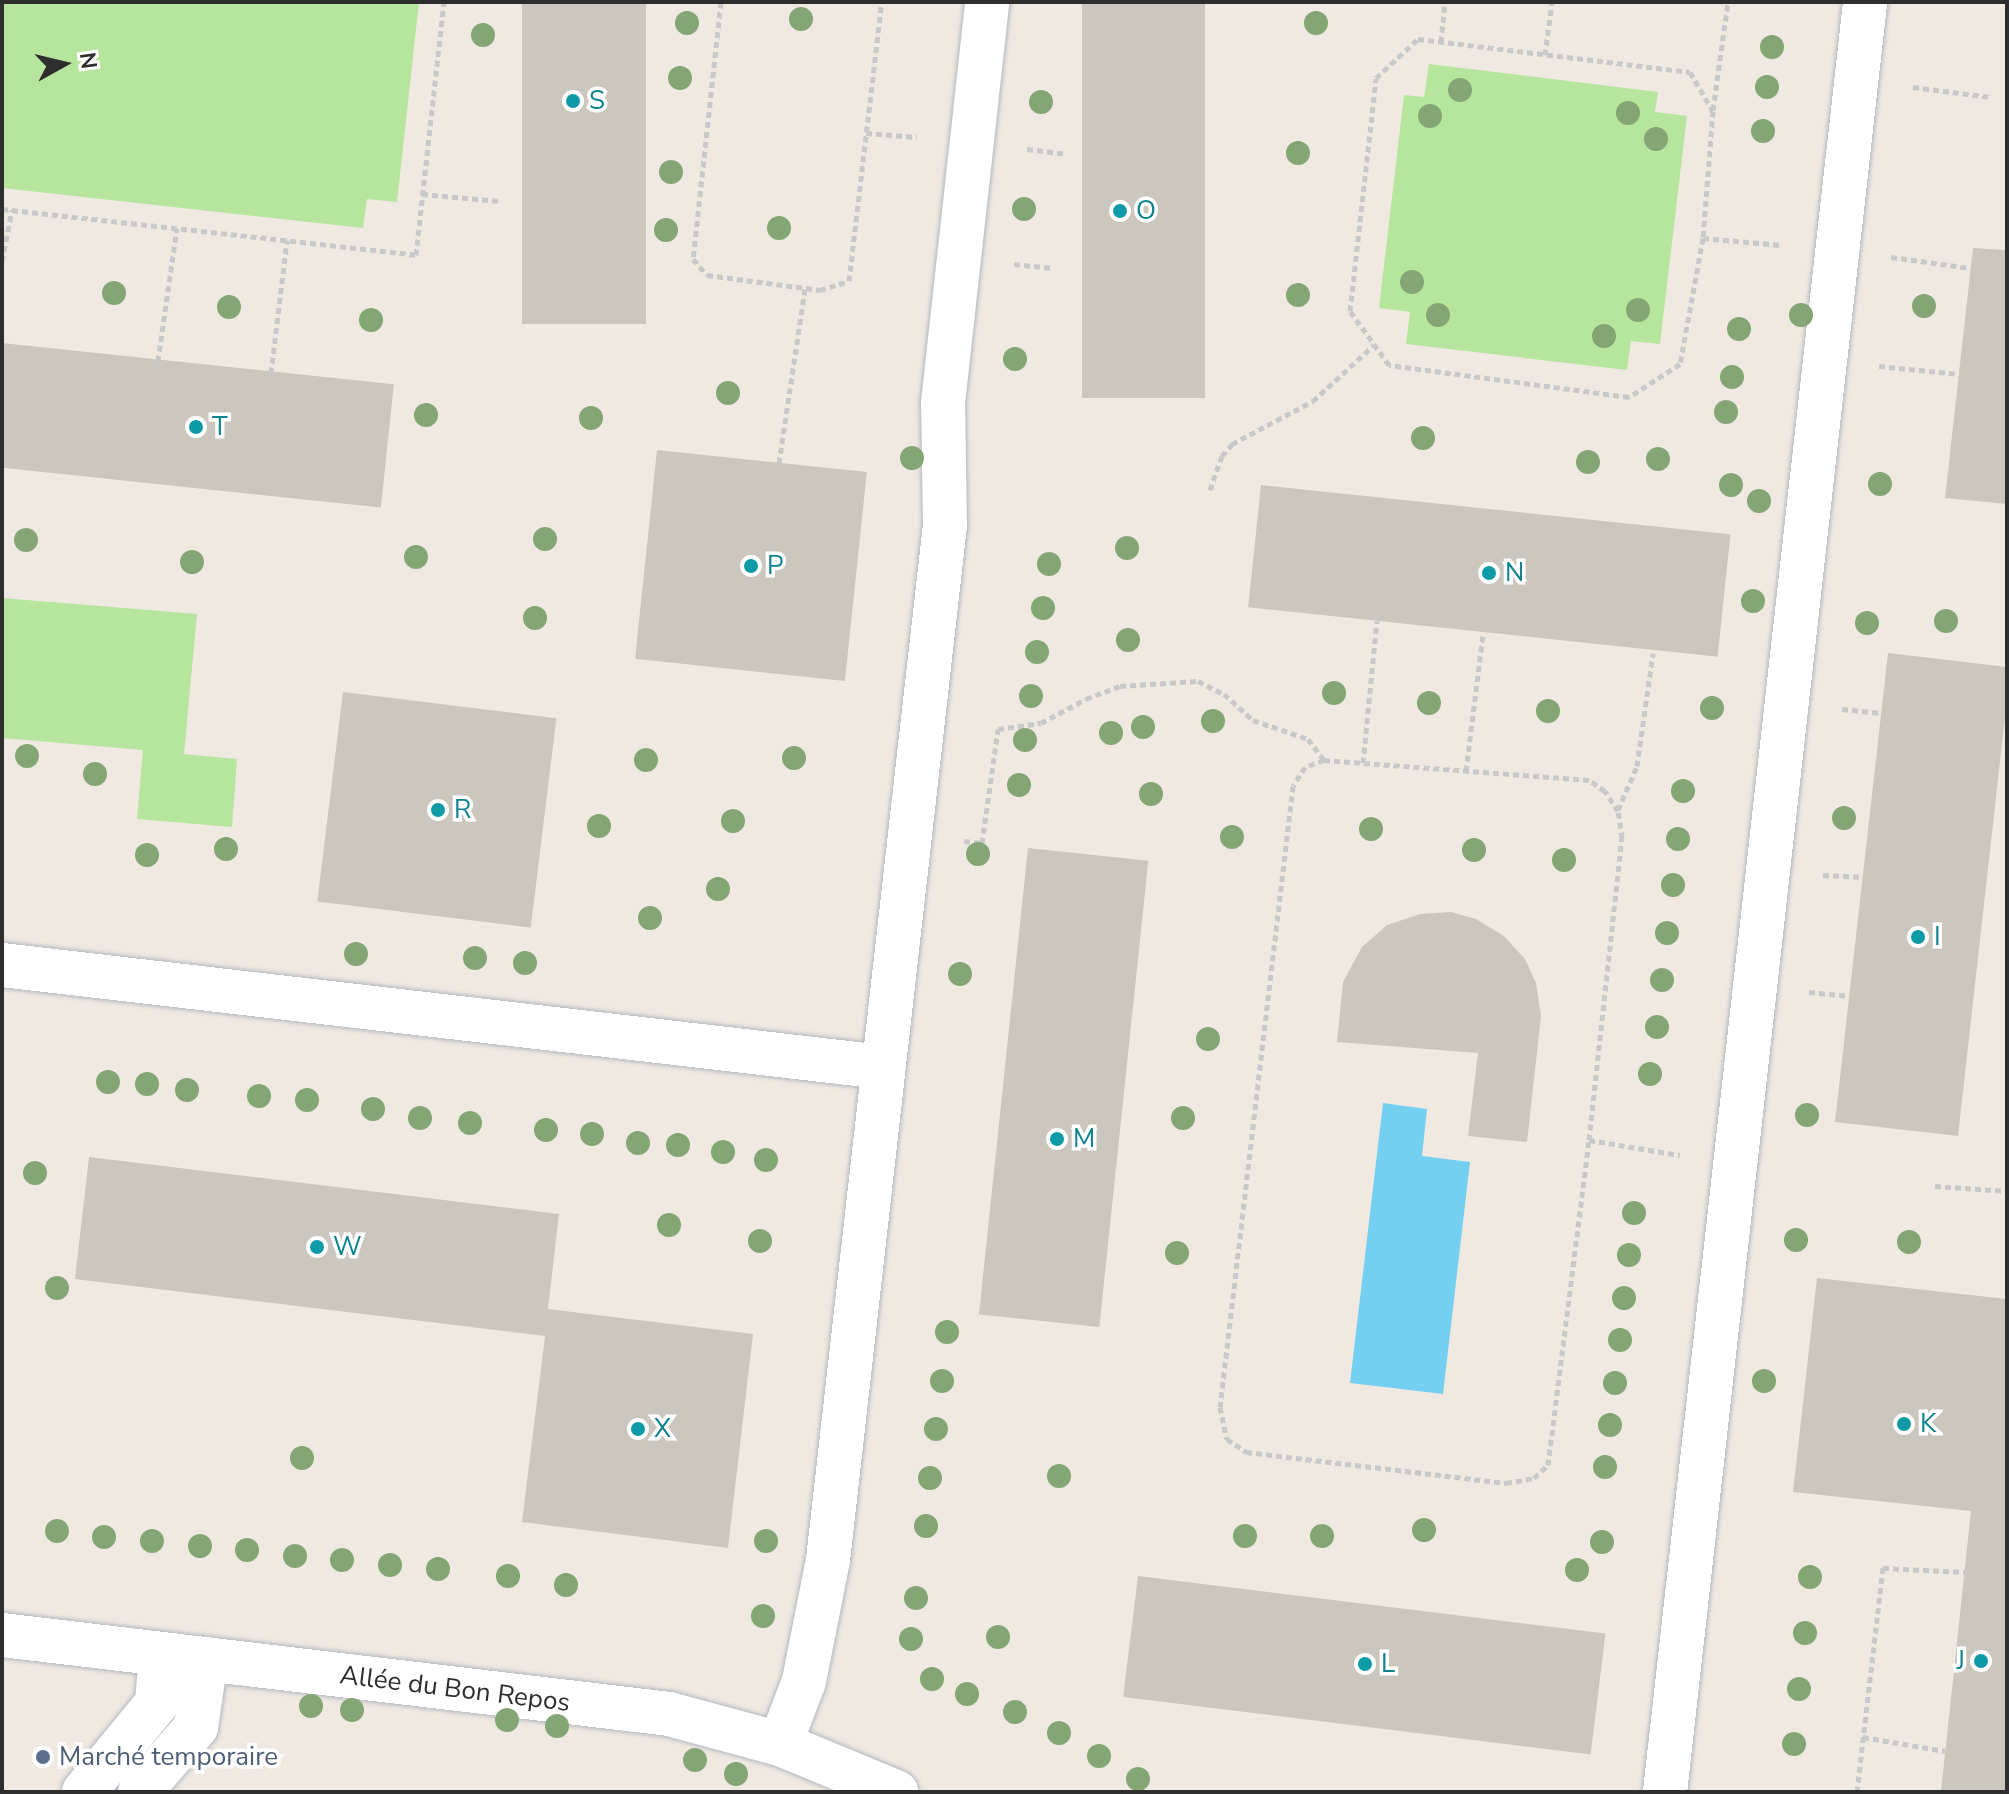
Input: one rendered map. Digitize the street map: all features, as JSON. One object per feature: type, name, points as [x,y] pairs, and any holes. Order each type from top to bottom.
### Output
[{"type":"street","points":[[780,1744],[804,1681],[828,1560],[945,525],[943,403],[987,2]]},
{"type":"street","points":[[1665,1792],[1865,2]]},
{"type":"street","points":[[2,965],[882,1067]]},
{"type":"street","name":"Allée du Bon Repos","points":[[2,1635],[669,1714],[780,1744],[896,1792]]},
{"type":"street","points":[[84,1792],[157,1703],[161,1654]]},
{"type":"street","points":[[140,1792],[196,1727],[206,1659]]},
{"type":"path","points":[[2,209],[416,255],[444,2]]},
{"type":"path","points":[[721,2],[693,259],[707,275],[820,290],[849,281],[882,2]]},
{"type":"path","points":[[1441,42],[1445,2]]},
{"type":"path","points":[[1545,55],[1552,2]]},
{"type":"path","points":[[1713,111],[1690,72],[1418,39],[1376,78],[1350,311],[1389,365],[1629,397],[1680,364],[1703,238],[1713,111],[1728,2]]},
{"type":"path","points":[[1856,79],[1990,97]]},
{"type":"path","points":[[422,194],[500,201]]},
{"type":"path","points":[[2,261],[12,210]]},
{"type":"path","points":[[158,361],[177,228]]},
{"type":"path","points":[[1703,238],[1839,249],[1970,268]]},
{"type":"path","points":[[271,373],[287,240]]},
{"type":"path","points":[[779,463],[805,288]]},
{"type":"path","points":[[1210,490],[1222,456],[1232,444],[1313,401],[1374,345]]},
{"type":"path","points":[[1827,361],[1959,374]]},
{"type":"path","points":[[1363,763],[1377,621]]},
{"type":"path","points":[[1466,771],[1483,634]]},
{"type":"path","points":[[1618,811],[1637,766],[1653,653]]},
{"type":"path","points":[[911,837],[982,843],[998,729],[1041,723],[1086,699],[1120,686],[1198,681],[1224,694],[1253,720],[1308,739],[1324,760]]},
{"type":"path","points":[[1324,760],[1589,780],[1605,791],[1618,811],[1622,838],[1589,1140],[1548,1465],[1534,1478],[1506,1483],[1246,1452],[1227,1439],[1220,1407],[1293,786],[1305,767],[1324,760]]},
{"type":"path","points":[[1589,1140],[1737,1164]]},
{"type":"path","points":[[1935,1186],[2007,1191]]},
{"type":"path","points":[[1857,1792],[1883,1568],[1965,1572]]},
{"type":"path","points":[[1863,1737],[1945,1751]]},
{"type":"green space","points":[[2,2],[419,2],[397,202],[367,199],[363,228],[2,188]]},
{"type":"green space","points":[[1429,64],[1658,92],[1655,112],[1687,116],[1660,344],[1631,341],[1627,370],[1406,344],[1410,312],[1379,308],[1404,95],[1424,97]]},
{"type":"green space","points":[[2,598],[197,614],[184,754],[237,759],[232,827],[137,819],[143,750],[2,738]]},
{"type":"water","points":[[1383,1103],[1427,1109],[1422,1156],[1470,1162],[1443,1394],[1350,1383]]},
{"type":"building","name":"S","points":[[522,2],[646,2],[646,324],[522,324]]},
{"type":"building","name":"O","points":[[1082,2],[1205,2],[1205,398],[1082,398]]},
{"type":"building","points":[[1973,248],[2007,250],[2007,504],[1945,498]]},
{"type":"building","name":"T","points":[[2,343],[394,384],[381,508],[2,468]]},
{"type":"building","name":"P","points":[[657,450],[867,472],[845,681],[635,659]]},
{"type":"building","name":"N","points":[[1261,485],[1730,534],[1718,657],[1248,607]]},
{"type":"building","name":"I","points":[[1888,653],[2007,667],[2007,699],[1958,1136],[1835,1122]]},
{"type":"building","name":"R","points":[[343,692],[556,718],[531,928],[317,901]]},
{"type":"building","name":"M","points":[[1028,848],[1148,861],[1099,1327],[979,1314]]},
{"type":"building","points":[[1451,912],[1476,919],[1504,936],[1525,959],[1536,983],[1541,1016],[1527,1142],[1468,1136],[1478,1053],[1337,1042],[1343,982],[1362,947],[1387,925],[1420,914]]},
{"type":"building","points":[[89,1157],[559,1214],[548,1309],[753,1334],[728,1548],[522,1522],[545,1336],[75,1279]]},
{"type":"building","name":"K","points":[[1817,1278],[2007,1299],[2007,1792],[1941,1792],[1971,1511],[1793,1492]]},
{"type":"building","name":"L","points":[[1138,1576],[1605,1633],[1591,1754],[1123,1697]]},
{"type":"place","name":"S","points":[[573,101]]},
{"type":"place","name":"O","points":[[1120,211]]},
{"type":"place","name":"T","points":[[196,427]]},
{"type":"place","name":"P","points":[[751,566]]},
{"type":"place","name":"N","points":[[1489,573]]},
{"type":"place","name":"R","points":[[438,810]]},
{"type":"place","name":"I","points":[[1918,937]]},
{"type":"place","name":"M","points":[[1057,1139]]},
{"type":"place","name":"W","points":[[317,1247]]},
{"type":"place","name":"K","points":[[1904,1424]]},
{"type":"place","name":"X","points":[[638,1429]]},
{"type":"place","name":"J","points":[[1981,1661]]},
{"type":"place","name":"L","points":[[1365,1664]]},
{"type":"place","name":"Marché temporaire","points":[[43,1757]]}]
